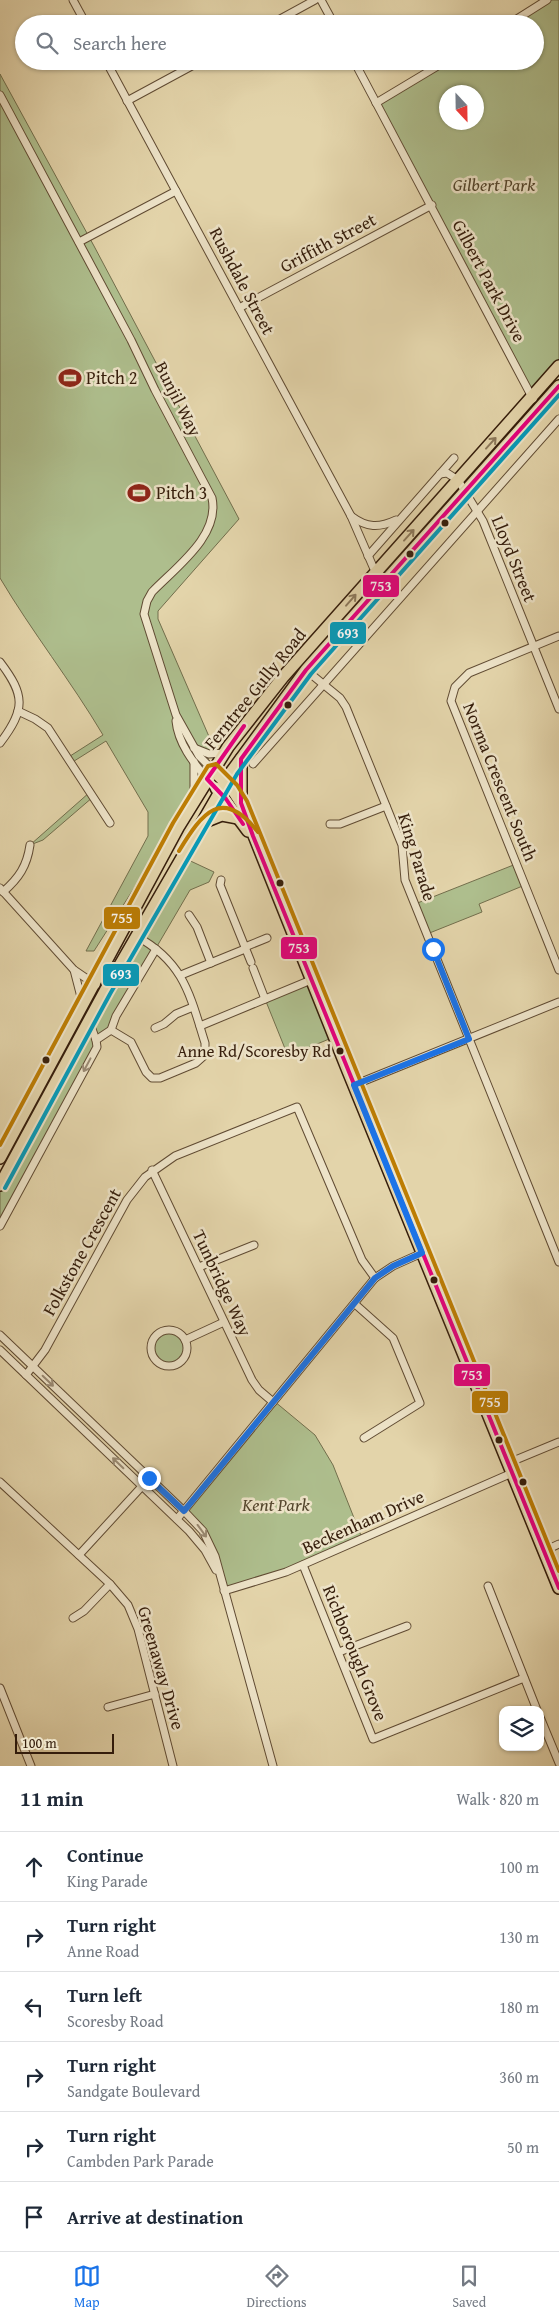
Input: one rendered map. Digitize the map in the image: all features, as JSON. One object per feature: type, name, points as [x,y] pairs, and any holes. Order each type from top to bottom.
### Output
[{"type":"main road","name":"Ferntree Gully Road","points":[[0,1185],[136,936],[222,787],[241,759],[306,670],[386,580],[532,397],[559,366]]},
{"type":"main road","name":"Ferntree Gully Road","points":[[0,1158],[194,801],[224,753],[283,677],[377,571],[542,406],[559,386]]},
{"type":"main road","points":[[241,759],[241,803],[253,836],[559,1588]]},
{"type":"main road","points":[[210,775],[241,803]]},
{"type":"main road","points":[[222,787],[238,818],[253,836]]},
{"type":"main road","points":[[202,823],[222,815],[238,818]]},
{"type":"street","points":[[73,0],[81,15]]},
{"type":"street","points":[[288,15],[315,0]]},
{"type":"street","points":[[321,0],[329,15]]},
{"type":"street","points":[[524,15],[547,0]]},
{"type":"street","name":"Rushdale Street","points":[[111,70],[351,516],[368,556],[377,571],[386,580]]},
{"type":"street","points":[[128,101],[185,70]]},
{"type":"street","name":"Gilbert Park Drive","points":[[359,70],[432,205],[532,397],[542,406]]},
{"type":"street","points":[[376,103],[431,70]]},
{"type":"street","name":"Bunjil Way","points":[[0,95],[212,498],[214,515],[206,535],[152,592],[145,605],[146,623],[176,715],[181,738],[194,762],[210,775]]},
{"type":"street","points":[[79,242],[176,191]]},
{"type":"street","name":"Griffith Street","points":[[239,308],[432,205]]},
{"type":"street","points":[[253,764],[559,419]]},
{"type":"street","points":[[368,556],[454,458]]},
{"type":"street","points":[[440,474],[447,473],[462,485]]},
{"type":"street","name":"Lloyd Street","points":[[462,485],[477,510],[559,709]]},
{"type":"street","points":[[351,516],[361,523],[376,526],[400,518]]},
{"type":"street","name":"Norma Crescent South","points":[[559,636],[469,673],[455,687],[451,701],[559,970]]},
{"type":"street","points":[[0,662],[18,690],[18,711],[12,726],[0,743]]},
{"type":"street","name":"King Parade","points":[[306,670],[346,707],[403,850],[405,880],[559,1262]]},
{"type":"street","points":[[18,711],[48,728],[110,823]]},
{"type":"street","name":"Bunjil Way","points":[[176,715],[210,775]]},
{"type":"street","points":[[194,748],[209,754],[224,753]]},
{"type":"street","points":[[194,762],[194,801]]},
{"type":"street","points":[[330,824],[340,824],[386,806]]},
{"type":"street","points":[[30,845],[28,860],[21,874],[2,890],[74,970],[105,991]]},
{"type":"street","points":[[222,880],[220,885],[265,999]]},
{"type":"street","points":[[189,915],[197,927],[211,963]]},
{"type":"street","points":[[112,1030],[130,1040],[150,1077],[157,1078],[196,1064],[204,1058],[206,1046],[182,975],[156,949],[136,936]]},
{"type":"street","points":[[182,975],[267,938]]},
{"type":"street","points":[[96,1040],[112,1030],[116,1016],[156,949]]},
{"type":"street","points":[[74,970],[83,1004]]},
{"type":"street","points":[[200,1026],[311,980]]},
{"type":"street","points":[[354,1085],[559,1002]]},
{"type":"street","points":[[155,1028],[164,1024],[174,1014],[193,1007]]},
{"type":"street","points":[[0,1226],[96,1049],[96,1040],[89,1021]]},
{"type":"street","name":"Folkstone Crescent","points":[[26,1375],[49,1343],[127,1200],[138,1184],[152,1170],[181,1153],[297,1107],[363,1263],[375,1278]]},
{"type":"street","name":"Tunbridge Way","points":[[152,1170],[252,1380],[259,1390],[273,1402]]},
{"type":"street","points":[[199,1267],[254,1244]]},
{"type":"street","points":[[177,1519],[375,1278],[393,1266],[422,1253]]},
{"type":"street","points":[[355,1304],[393,1338],[420,1403],[364,1438]]},
{"type":"street","points":[[185,1340],[224,1322]]},
{"type":"street","points":[[172,1330],[185,1340],[187,1353],[180,1363],[168,1367],[161,1365],[152,1357],[150,1345],[160,1332],[172,1330]]},
{"type":"street","points":[[0,1335],[184,1511],[210,1542],[273,1766]]},
{"type":"street","points":[[0,1350],[177,1519],[200,1544],[220,1577]]},
{"type":"street","name":"Beckenham Drive","points":[[224,1590],[278,1575],[303,1565],[510,1468],[559,1442]]},
{"type":"street","points":[[79,1555],[149,1478]]},
{"type":"street","name":"Greenaway Drive","points":[[0,1482],[124,1599],[134,1618],[173,1766]]},
{"type":"street","points":[[544,1551],[559,1544]]},
{"type":"street","name":"Richborough Grove","points":[[303,1565],[373,1739],[524,1678]]},
{"type":"street","points":[[73,1618],[84,1611],[110,1584]]},
{"type":"street","points":[[488,1586],[536,1706]]},
{"type":"street","points":[[339,1652],[407,1626]]},
{"type":"street","points":[[0,1688],[31,1766]]},
{"type":"street","points":[[108,1707],[154,1694]]},
{"type":"street","points":[[544,1726],[559,1763]]},
{"type":"green space","name":"Gilbert Park","points":[[547,0],[559,0],[559,366],[532,397],[376,103],[431,70],[544,70],[544,15],[523,15]]},
{"type":"green space","points":[[0,74],[239,519],[158,611],[158,619],[214,748],[166,838],[94,951],[86,951],[148,836],[148,812],[106,741],[71,763],[67,758],[103,735],[0,578]]},
{"type":"green space","points":[[90,792],[93,797],[43,840],[30,845]]},
{"type":"green space","points":[[182,857],[214,872],[209,882],[190,890],[115,1018],[97,1043],[0,1226],[0,1185]]},
{"type":"green space","points":[[516,864],[525,885],[479,904],[482,912],[427,934],[415,904]]},
{"type":"green space","points":[[311,980],[334,1037],[288,1056],[265,999]]},
{"type":"green space","points":[[169,1330],[176,1331],[182,1335],[186,1341],[186,1355],[182,1361],[176,1365],[169,1366],[162,1365],[156,1361],[152,1355],[151,1348],[152,1341],[156,1335],[162,1331]]},
{"type":"green space","name":"Kent Park","points":[[274,1401],[315,1435],[333,1465],[362,1538],[303,1565],[224,1591],[212,1547],[184,1511]]},
{"type":"transit line","name":"753","points":[[559,386],[306,670],[241,759],[241,803],[253,836],[559,1588]]},
{"type":"transit line","name":"693","points":[[5,1188],[110,994],[237,774],[311,674],[559,395]]},
{"type":"transit line","name":"753","points":[[243,824],[226,799],[207,779],[244,726]]},
{"type":"transit line","name":"755","points":[[0,1145],[173,823],[208,766],[216,764],[237,785],[247,801],[559,1571]]},
{"type":"transit line","name":"755","points":[[179,851],[196,826],[214,810],[223,808],[234,810],[245,818],[258,832]]},
{"type":"place","name":"Pitch 2","points":[[70,378]]},
{"type":"place","name":"Pitch 3","points":[[139,493]]},
{"type":"place","name":"Anne Rd/Scoresby Rd","points":[[340,1051]]},
{"type":"route","points":[[149,1478],[184,1511],[375,1278],[402,1261],[422,1253],[354,1085],[469,1039],[433,949]]}]
